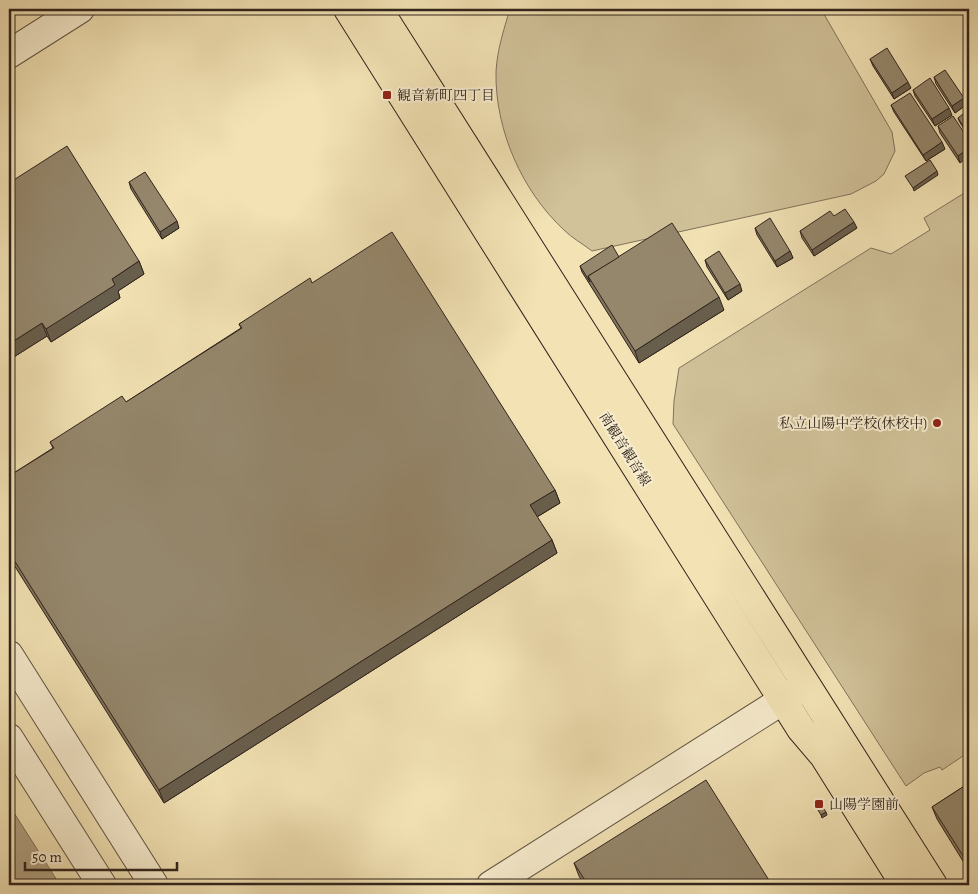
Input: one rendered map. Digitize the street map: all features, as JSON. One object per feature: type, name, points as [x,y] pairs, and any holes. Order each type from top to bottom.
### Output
[{"type":"main road","name":"南観音観音線","points":[[348,9],[801,729],[824,756],[905,885]]},
{"type":"main road","name":"南観音観音線","points":[[378,9],[933,885]]},
{"type":"street","points":[[9,54],[80,9]]},
{"type":"street","points":[[9,655],[154,885]]},
{"type":"street","points":[[491,885],[807,686]]},
{"type":"street","points":[[9,738],[102,885]]},
{"type":"shaded area","points":[[510,9],[821,9],[892,132],[895,151],[884,174],[876,181],[851,194],[592,251],[564,230],[536,197],[514,158],[506,137],[500,116],[496,72],[499,48]]},
{"type":"shaded area","points":[[966,192],[969,198],[969,752],[942,770],[940,767],[924,773],[906,786],[673,424],[674,401],[679,368],[871,248],[891,254],[930,230],[924,218]]},
{"type":"shaded area","points":[[9,805],[60,885],[9,885]]},
{"type":"building","points":[[963,9],[969,9],[969,18]]},
{"type":"building","points":[[887,48],[908,82],[892,93],[870,59]]},
{"type":"building","points":[[945,70],[964,98],[952,106],[934,77]]},
{"type":"building","points":[[930,78],[949,108],[932,119],[913,90]]},
{"type":"building","points":[[910,93],[942,142],[923,155],[891,105]]},
{"type":"building","points":[[968,110],[969,112],[969,135],[958,118]]},
{"type":"building","points":[[953,116],[969,140],[969,148],[958,156],[938,126]]},
{"type":"building","points":[[67,146],[139,261],[112,279],[115,285],[46,329],[42,323],[9,344],[9,183]]},
{"type":"building","points":[[930,160],[937,171],[913,188],[905,176]]},
{"type":"building","points":[[145,172],[177,221],[160,232],[129,182]]},
{"type":"building","points":[[845,209],[854,222],[812,250],[800,231],[830,211],[834,216]]},
{"type":"building","points":[[770,218],[790,251],[775,261],[755,228]]},
{"type":"building","points":[[672,223],[719,297],[635,351],[588,276]]},
{"type":"building","points":[[392,232],[555,490],[530,505],[552,540],[159,790],[9,552],[9,476],[54,448],[50,442],[122,396],[126,402],[242,328],[239,324],[310,278],[312,283]]},
{"type":"building","points":[[612,245],[619,257],[588,276],[590,282],[580,266]]},
{"type":"building","points":[[719,251],[740,284],[725,293],[705,260]]},
{"type":"building","points":[[706,780],[772,885],[588,885],[574,863]]},
{"type":"building","points":[[969,783],[969,865],[932,807]]},
{"type":"building","points":[[819,802],[826,812],[821,815],[815,805]]},
{"type":"place","name":"観音新町四丁目","points":[[387,95]]},
{"type":"place","name":"私立山陽中学校(休校中)","points":[[937,423]]},
{"type":"place","name":"山陽学園前","points":[[819,804]]}]
